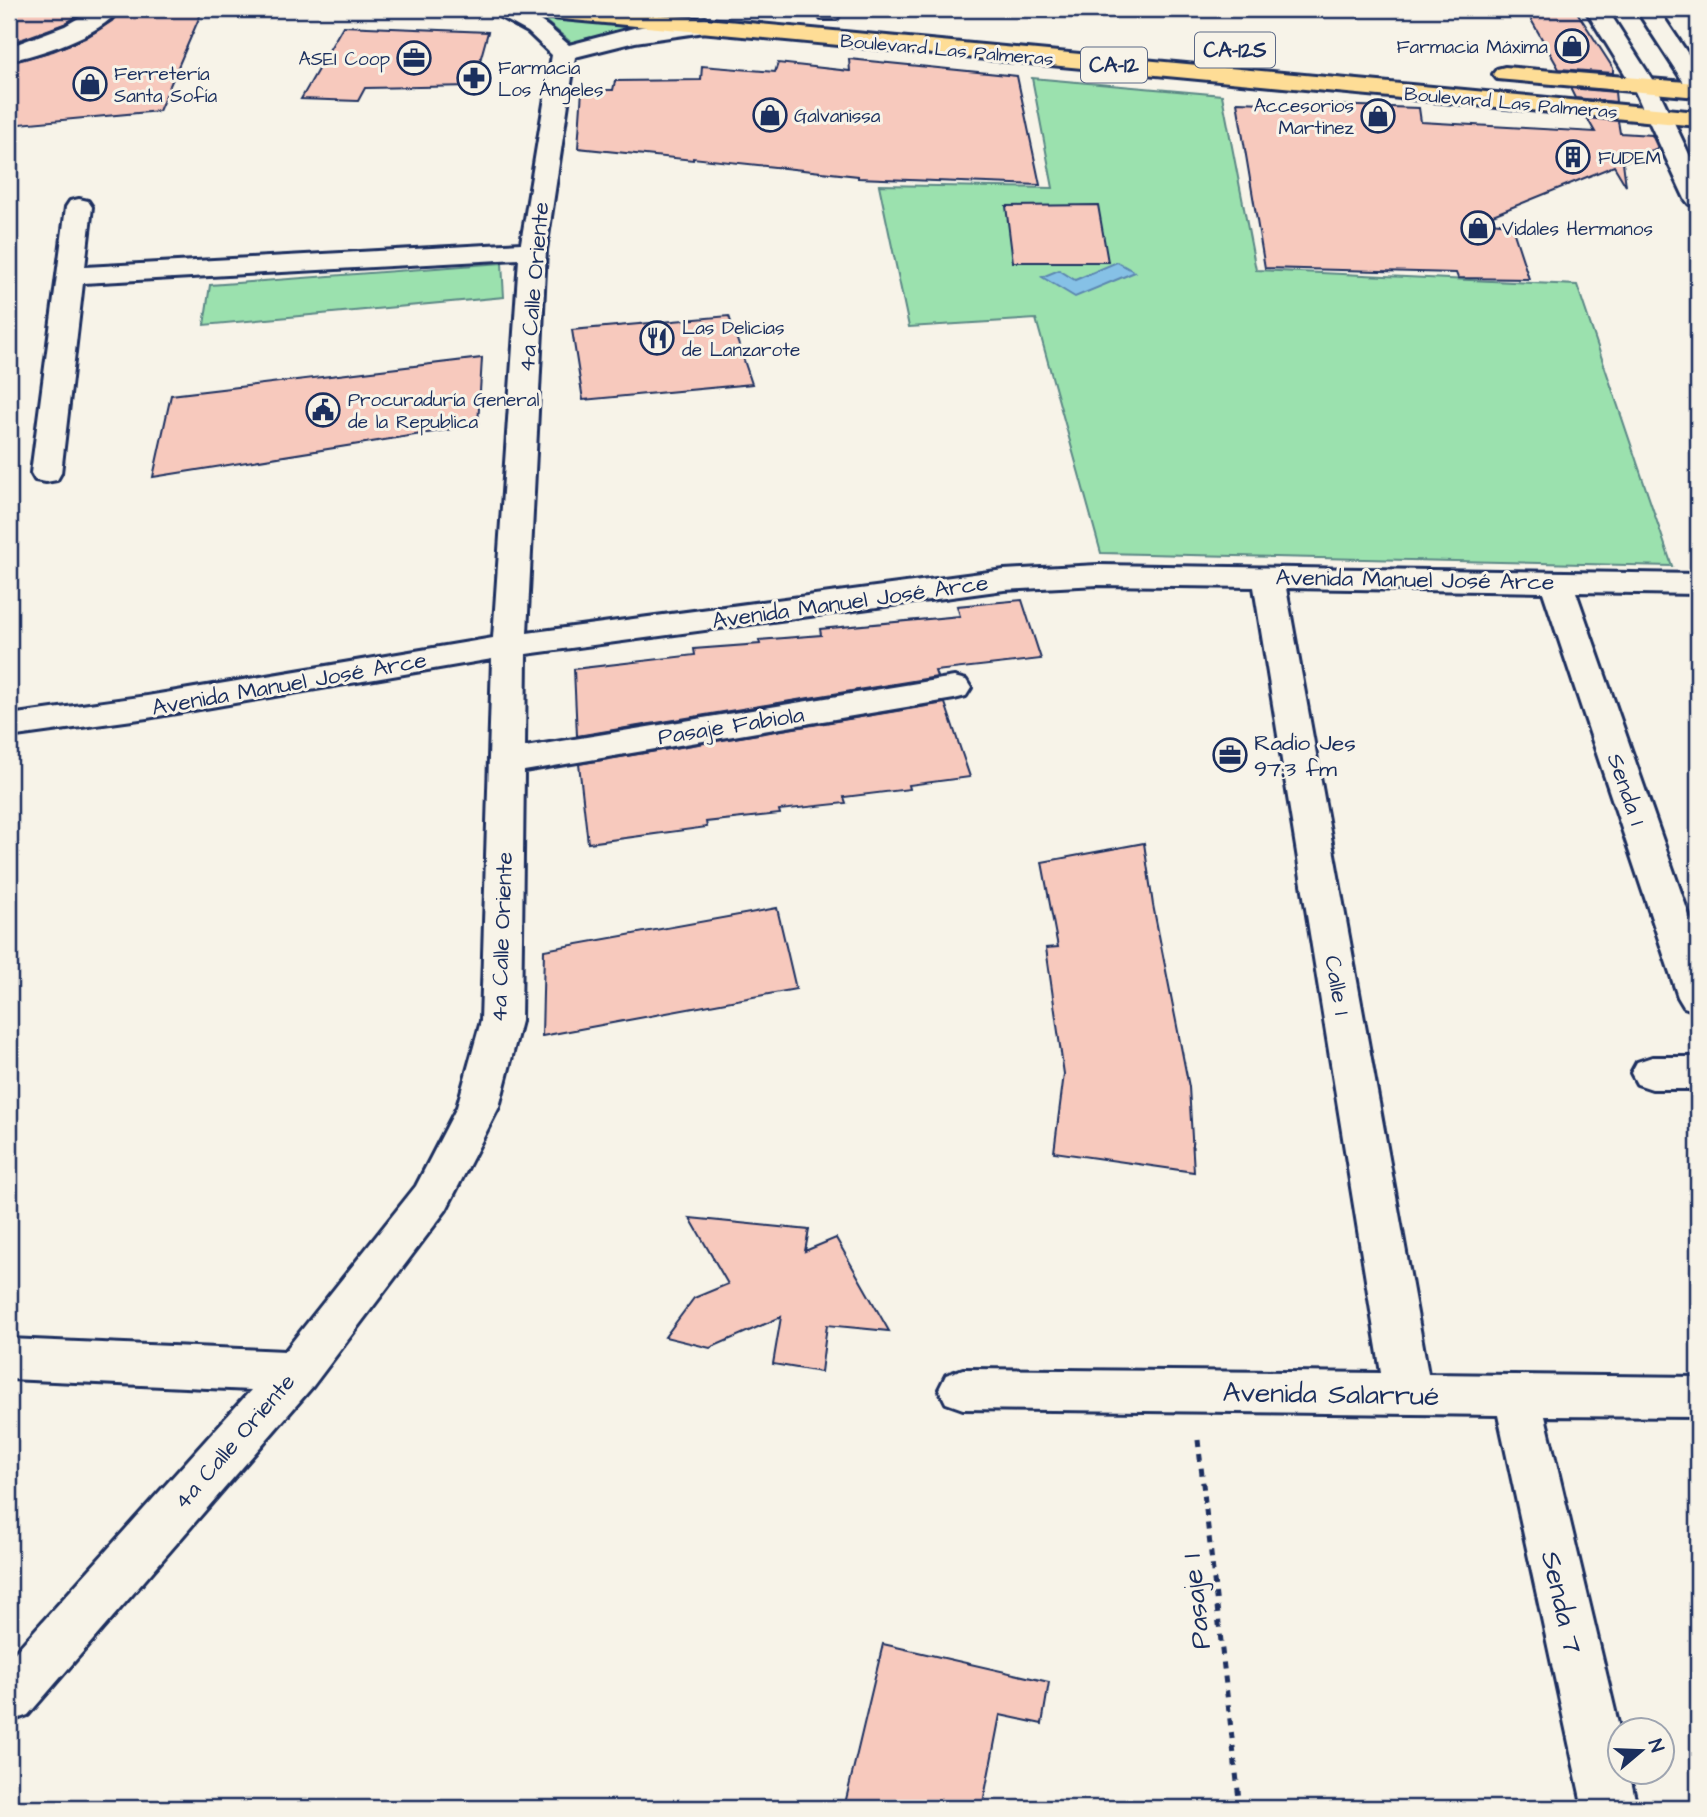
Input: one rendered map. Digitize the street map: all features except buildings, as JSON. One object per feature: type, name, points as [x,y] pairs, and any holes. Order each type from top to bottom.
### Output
[{"type":"main road","name":"Boulevard Las Palmeras","points":[[530,9],[1698,119]]},
{"type":"main road","name":"Boulevard Las Palmeras","points":[[821,11],[857,16]]},
{"type":"main road","name":"Boulevard Las Palmeras","points":[[1479,72],[1645,87],[1698,89]]},
{"type":"street","points":[[9,54],[58,39],[94,21],[108,9]]},
{"type":"street","points":[[503,9],[536,27],[564,53],[634,35],[705,25]]},
{"type":"street","points":[[1596,9],[1645,87],[1698,199]]},
{"type":"street","points":[[1647,9],[1698,89]]},
{"type":"street","name":"4a Calle Oriente","points":[[9,1697],[296,1372],[430,1198],[478,1107],[500,1021],[509,646],[533,250],[564,53]]},
{"type":"street","points":[[46,473],[79,207]]},
{"type":"street","points":[[70,276],[533,250]]},
{"type":"street","name":"Avenida Manuel José Arce","points":[[9,726],[147,707],[509,646],[1004,580],[1098,575],[1698,584]]},
{"type":"street","name":"Calle 1","points":[[1268,576],[1408,1394]]},
{"type":"street","name":"Senda 1","points":[[1556,581],[1698,996]]},
{"type":"street","name":"Pasaje Fabiola","points":[[508,762],[954,688]]},
{"type":"street","points":[[1653,1073],[1698,1073]]},
{"type":"street","points":[[9,1359],[296,1372]]},
{"type":"street","name":"Avenida Salarrué","points":[[963,1389],[1698,1397]]},
{"type":"street","name":"Senda 7","points":[[1517,1395],[1610,1808]]},
{"type":"path","name":"Pasaje 1","points":[[1192,1391],[1240,1808]]},
{"type":"green space","points":[[543,19],[635,25],[637,26],[573,44]]},
{"type":"green space","points":[[1032,78],[1222,95],[1256,270],[1577,285],[1672,566],[1101,553],[1036,319],[909,327],[879,185],[1053,188]]},
{"type":"green space","points":[[502,263],[504,297],[204,325],[210,285]]},
{"type":"water","points":[[1117,262],[1135,272],[1075,297],[1042,277],[1059,270],[1075,280]]},
{"type":"place","name":"Farmacia Máxima","points":[[1572,46]]},
{"type":"place","name":"ASEI Coop","points":[[414,58]]},
{"type":"place","name":"Farmacia Los Ángeles","points":[[474,78]]},
{"type":"place","name":"Ferretería Santa Sofía","points":[[90,84]]},
{"type":"place","name":"Galvanissa","points":[[770,115]]},
{"type":"place","name":"Accesorios Martinez","points":[[1378,116]]},
{"type":"place","name":"FUDEM","points":[[1573,157]]},
{"type":"place","name":"Vidales Hermanos","points":[[1478,228]]},
{"type":"place","name":"Las Delicias de Lanzarote","points":[[657,338]]},
{"type":"place","name":"Procuraduría General de la Republica","points":[[323,410]]},
{"type":"place","name":"Radio Jes 97.3 fm","points":[[1230,755]]}]
